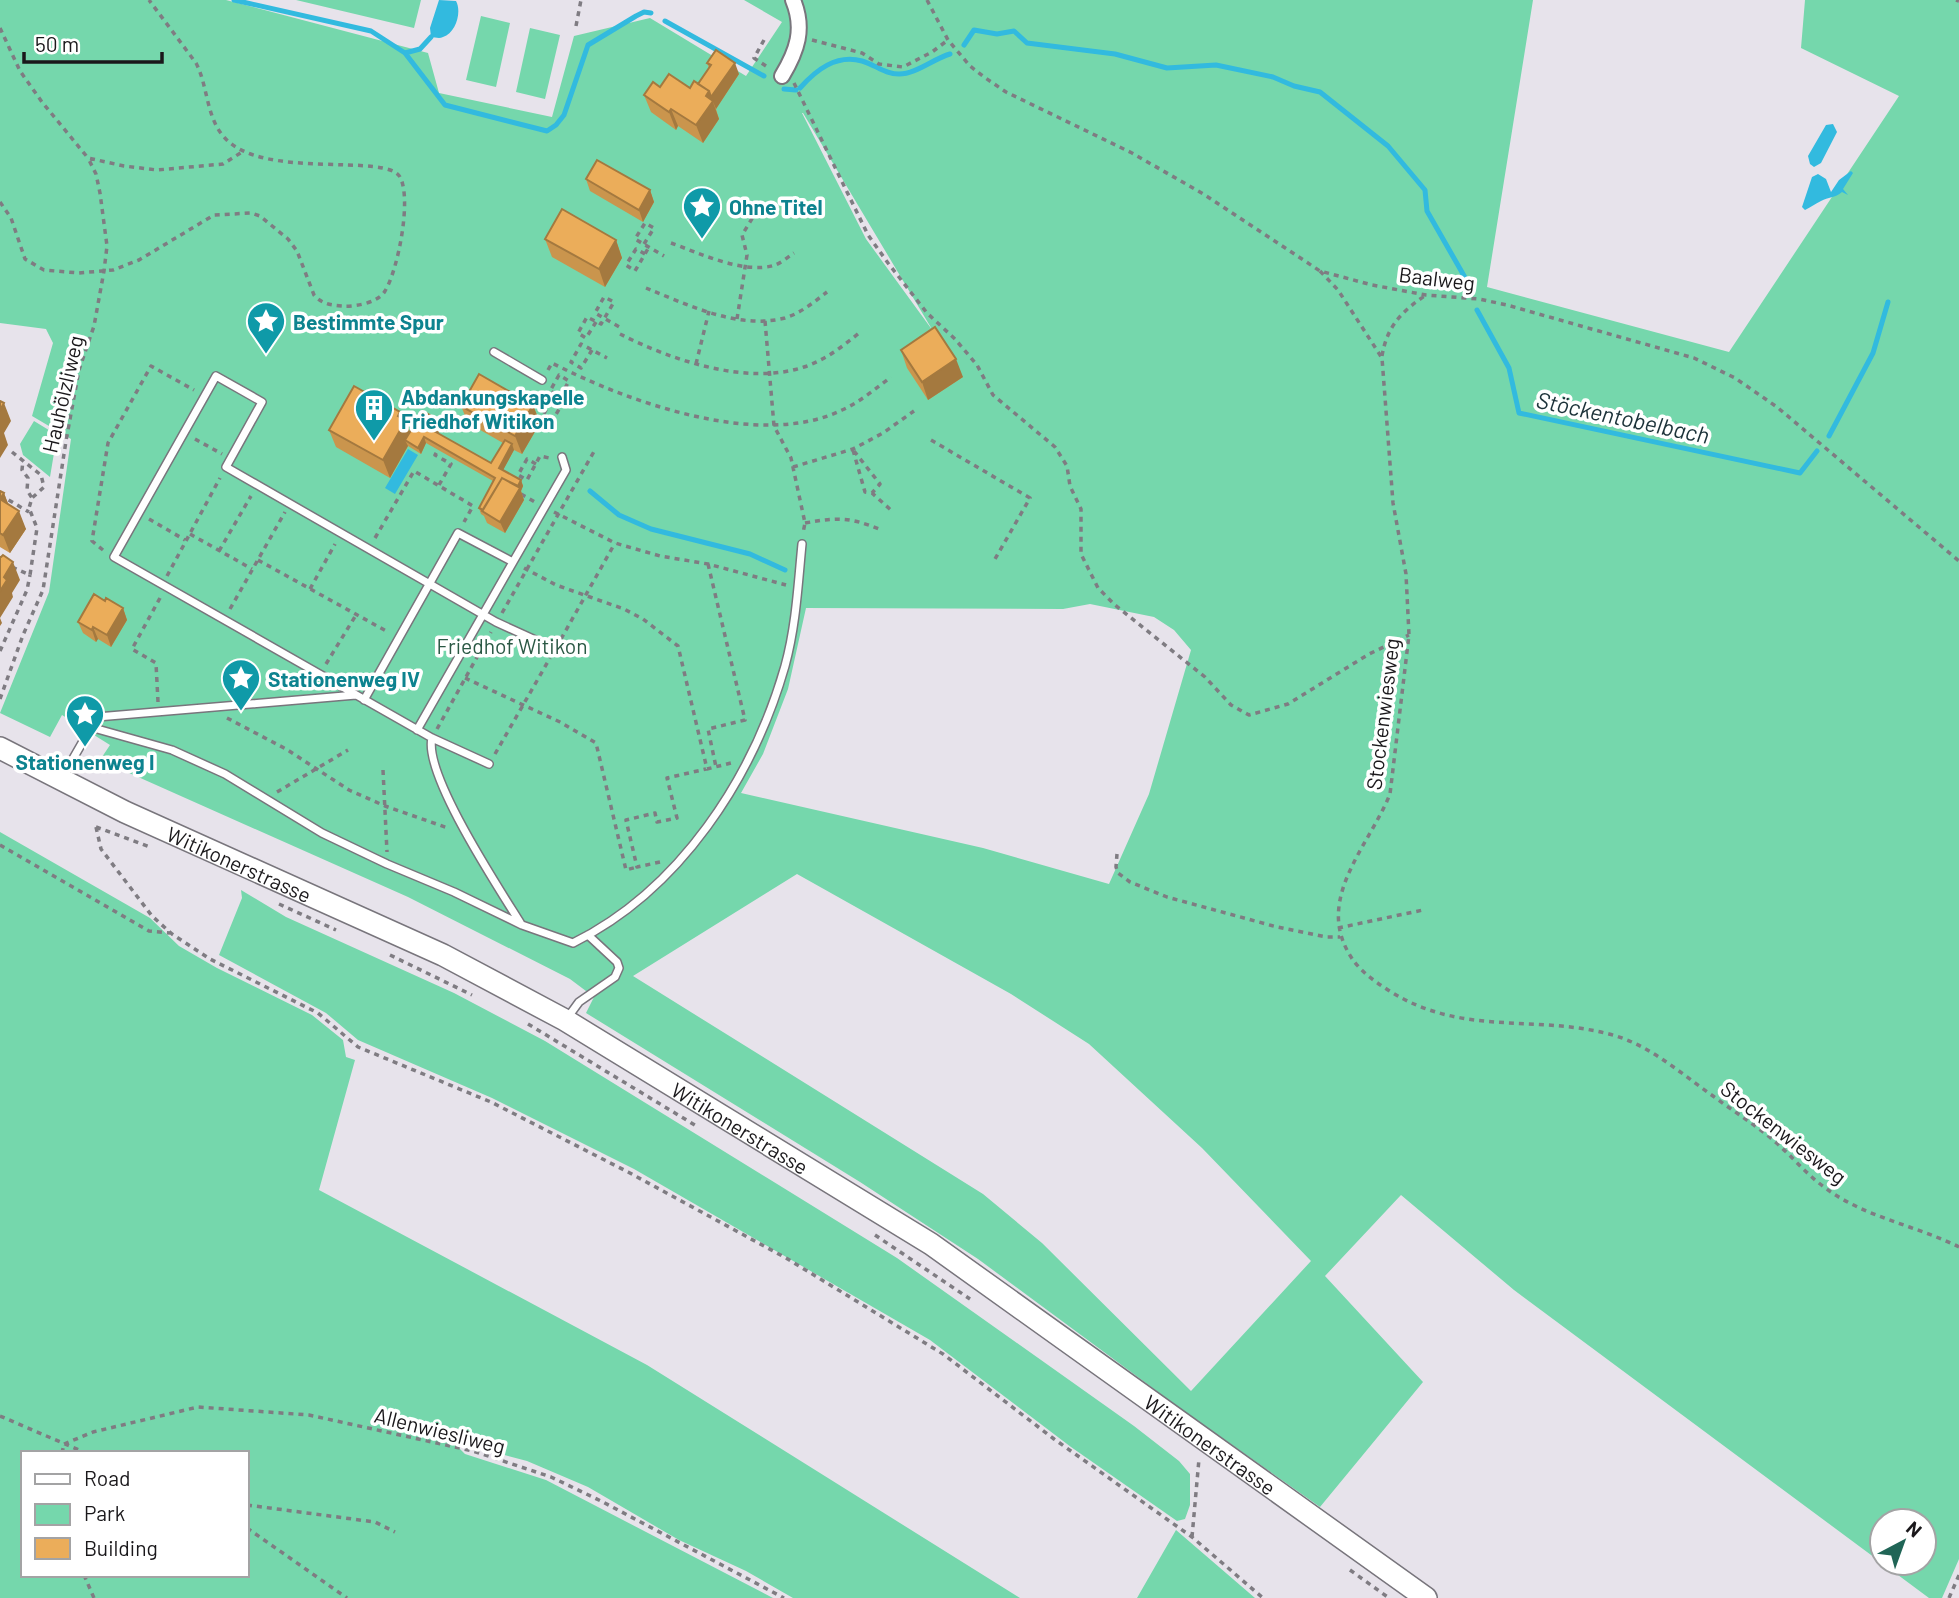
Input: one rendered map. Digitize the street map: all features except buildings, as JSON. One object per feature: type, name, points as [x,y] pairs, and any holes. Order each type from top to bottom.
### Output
[{"type":"main road","name":"Witikonerstrasse","points":[[0,748],[147,822],[443,955],[565,1020],[930,1244],[1426,1598]]},
{"type":"street","points":[[782,76],[794,56],[800,37],[798,13],[793,0]]},
{"type":"lane","points":[[494,352],[542,380]]},
{"type":"lane","points":[[489,764],[417,730],[114,557],[216,376],[262,402],[228,463],[257,485],[483,615],[555,649]]},
{"type":"lane","points":[[417,730],[566,470],[562,457]]},
{"type":"lane","points":[[364,700],[458,533],[513,562]]},
{"type":"lane","points":[[90,727],[172,750],[225,774],[322,833],[522,925],[573,943],[589,935],[637,900],[682,857],[729,797],[763,734],[786,664],[802,544]]},
{"type":"lane","points":[[61,780],[97,717],[356,695]]},
{"type":"lane","points":[[432,738],[430,747],[446,793],[466,835],[522,925]]},
{"type":"lane","points":[[565,1020],[579,1002],[615,977],[619,968],[617,962],[589,935]]},
{"type":"path","points":[[0,202],[11,218],[22,253],[31,263],[44,270],[79,273],[117,269],[139,260],[214,215],[251,213],[260,216],[288,239],[297,251],[318,300],[327,305],[348,306],[371,302],[385,291],[401,245],[405,211],[402,182],[396,172],[356,165],[304,165],[256,157],[243,152],[221,134],[208,103],[197,63],[149,0]]},
{"type":"path","points":[[576,26],[581,0]]},
{"type":"path","name":"Baalweg","points":[[927,0],[948,40],[970,66],[1006,92],[1132,153],[1205,195],[1320,271],[1359,282],[1426,295],[1479,299],[1507,305],[1694,358],[1735,378],[1777,407],[1959,561]]},
{"type":"path","name":"Hauhölzliweg","points":[[0,28],[20,71],[41,102],[88,158],[96,174],[107,246],[94,326],[79,370],[43,590],[0,699]]},
{"type":"path","points":[[800,37],[862,53],[879,64],[903,66],[948,40]]},
{"type":"path","points":[[764,40],[754,58],[795,84],[856,212],[888,263],[927,313],[955,339],[977,365],[993,395],[1055,447],[1062,456],[1067,466],[1070,486],[1082,512],[1083,559],[1094,583],[1110,601],[1205,677],[1231,705],[1249,715],[1287,704],[1369,654],[1409,635]]},
{"type":"path","points":[[88,158],[157,170],[223,164],[243,152]]},
{"type":"path","points":[[737,319],[747,255],[742,235],[753,217]]},
{"type":"path","points":[[645,254],[636,249],[626,265],[635,271],[645,254],[647,246],[654,228],[645,223],[635,239],[647,246],[664,256]]},
{"type":"path","points":[[671,243],[745,267],[776,265],[794,253]]},
{"type":"path","name":"Stockenwiesweg","points":[[1320,271],[1338,290],[1382,358]]},
{"type":"path","points":[[646,288],[737,319],[765,321],[787,317],[807,308],[827,292]]},
{"type":"path","name":"Stockenwiesweg","points":[[1426,295],[1398,316],[1389,329],[1382,358],[1393,503],[1406,574],[1409,635],[1390,794],[1380,818],[1346,876],[1339,898],[1340,937],[1359,968],[1393,994],[1419,1007],[1468,1021],[1571,1027],[1609,1034],[1639,1045],[1772,1139],[1824,1187],[1855,1206],[1940,1237],[1959,1247]]},
{"type":"path","points":[[596,321],[586,338],[578,333],[587,317],[596,321],[601,324],[604,318],[614,302],[604,297],[595,313],[604,318],[623,329]]},
{"type":"path","points":[[696,364],[709,311]]},
{"type":"path","points":[[765,321],[774,426],[791,458],[805,523],[802,544]]},
{"type":"path","points":[[620,334],[642,345],[696,364],[745,373],[769,373],[803,367],[822,360],[859,333]]},
{"type":"path","points":[[592,350],[581,368],[571,362],[581,344],[607,358]]},
{"type":"path","points":[[552,363],[592,384],[645,402],[730,423],[774,426],[808,421],[840,411],[891,377]]},
{"type":"path","points":[[114,557],[92,541],[108,443],[151,366],[205,396]]},
{"type":"path","points":[[560,407],[551,401],[542,417],[551,423],[560,407],[562,398],[569,381],[559,375],[550,391],[562,398],[579,408]]},
{"type":"path","points":[[793,467],[853,449],[883,433],[914,411]]},
{"type":"path","points":[[159,711],[156,663],[132,649],[228,463],[184,433]]},
{"type":"path","points":[[931,440],[1030,498],[995,559]]},
{"type":"path","points":[[439,485],[451,464],[435,455],[442,441]]},
{"type":"path","points":[[439,448],[449,454]]},
{"type":"path","points":[[432,738],[596,448]]},
{"type":"path","points":[[853,449],[865,492],[872,493],[892,511]]},
{"type":"path","points":[[853,449],[880,484],[872,493]]},
{"type":"path","points":[[0,651],[27,590],[37,528],[29,509],[32,498],[44,487],[41,475],[12,452]]},
{"type":"path","points":[[536,464],[527,459],[518,475],[527,480],[536,464],[540,456],[562,457]]},
{"type":"path","points":[[23,460],[22,470],[28,478],[27,490],[32,498]]},
{"type":"path","points":[[369,549],[414,471],[474,506],[458,533]]},
{"type":"path","points":[[219,551],[257,485]]},
{"type":"path","points":[[513,490],[522,494]]},
{"type":"path","points":[[0,495],[31,513]]},
{"type":"path","points":[[224,620],[290,504]]},
{"type":"path","points":[[544,508],[615,543],[798,588]]},
{"type":"path","points":[[139,513],[186,541]]},
{"type":"path","points":[[805,523],[832,518],[856,519],[882,530]]},
{"type":"path","points":[[310,589],[341,533]]},
{"type":"path","points":[[190,534],[252,570]]},
{"type":"path","points":[[258,560],[399,638]]},
{"type":"path","points":[[513,562],[556,584],[624,609],[643,619],[678,646],[707,769]]},
{"type":"path","points":[[708,564],[745,720],[708,729],[716,766]]},
{"type":"path","points":[[10,566],[30,575]]},
{"type":"path","points":[[320,674],[356,615]]},
{"type":"path","points":[[452,670],[560,722],[596,743],[626,870],[682,857]]},
{"type":"path","points":[[206,709],[286,748],[349,790],[466,835]]},
{"type":"path","points":[[266,798],[348,750]]},
{"type":"path","points":[[638,867],[626,820],[654,813],[657,822],[677,818],[667,778],[750,759]]},
{"type":"path","points":[[383,770],[387,864]]},
{"type":"path","points":[[147,839],[155,848],[96,827],[101,849],[152,916],[172,934],[210,959],[318,1013],[358,1047],[491,1102],[628,1172],[786,1258],[943,1354],[1054,1439],[1192,1538],[1263,1598]]},
{"type":"path","points":[[0,845],[149,931],[172,934]]},
{"type":"path","points":[[1117,854],[1116,867],[1122,877],[1167,897],[1277,928],[1340,937]]},
{"type":"path","points":[[277,903],[346,934]]},
{"type":"path","points":[[1338,928],[1423,910]]},
{"type":"path","points":[[380,950],[480,999]]},
{"type":"path","points":[[525,1023],[702,1129]]},
{"type":"path","points":[[873,1233],[977,1303]]},
{"type":"path","name":"Allenwiesliweg","points":[[64,1444],[93,1432],[198,1407],[309,1415],[473,1451],[551,1477],[784,1598]]},
{"type":"path","points":[[0,1416],[81,1451]]},
{"type":"path","points":[[1192,1538],[1198,1460],[1209,1442]]},
{"type":"path","points":[[62,1451],[64,1444]]},
{"type":"path","points":[[1198,1460],[1209,1468]]},
{"type":"path","points":[[248,1504],[375,1522],[395,1532]]},
{"type":"path","points":[[248,1529],[347,1598]]},
{"type":"path","points":[[1344,1566],[1389,1598]]},
{"type":"path","points":[[1949,1598],[1959,1575]]},
{"type":"path","points":[[85,1577],[94,1598]]},
{"type":"green space","name":"Friedhof Witikon","points":[[0,0],[226,0],[428,53],[439,93],[552,117],[574,36],[650,18],[746,76],[782,22],[744,0],[1533,0],[1487,287],[1729,352],[1899,96],[1801,48],[1805,0],[1959,0],[1959,1559],[1942,1598],[1929,1598],[1901,1577],[1938,1577],[1938,1507],[1868,1507],[1868,1553],[1514,1290],[1401,1195],[1325,1276],[1423,1382],[1320,1507],[1177,1406],[978,1259],[860,1182],[586,1013],[594,997],[570,979],[408,897],[100,760],[110,745],[62,715],[50,737],[0,713],[49,592],[71,439],[32,416],[53,343],[46,329],[0,323]],"holes":[[[803,113],[933,331],[866,239]],[[1090,604],[1154,617],[1174,630],[1191,650],[1149,794],[1109,884],[983,848],[741,793],[763,754],[788,689],[806,608],[1063,609]],[[797,874],[1011,994],[1089,1044],[1202,1148],[1311,1261],[1191,1391],[1042,1243],[983,1194],[633,976]]]},
{"type":"green space","points":[[296,0],[421,0],[414,28]]},
{"type":"green space","points":[[481,16],[510,23],[496,87],[466,80]]},
{"type":"green space","points":[[530,28],[560,35],[545,99],[516,92]]},
{"type":"green space","points":[[34,421],[57,435],[50,477],[23,455],[20,444]]},
{"type":"green space","points":[[0,832],[150,918],[179,946],[312,1015],[343,1040],[346,1057],[355,1060],[319,1190],[647,1365],[1020,1598],[793,1598],[746,1571],[679,1540],[588,1487],[527,1461],[452,1441],[465,1454],[546,1480],[773,1598],[0,1598]]},
{"type":"green space","points":[[241,890],[286,917],[454,993],[545,1041],[897,1258],[1134,1426],[1179,1461],[1190,1474],[1190,1505],[1185,1519],[1177,1521],[1071,1447],[930,1340],[634,1169],[492,1098],[358,1040],[326,1013],[219,955],[242,898]]},
{"type":"green space","points":[[1176,1530],[1255,1598],[1137,1598]]},
{"type":"water","points":[[439,0],[456,1],[458,6],[457,22],[448,35],[442,38],[431,37],[430,28]]},
{"type":"water","points":[[1833,124],[1837,132],[1821,163],[1814,167],[1808,156],[1826,125]]},
{"type":"water","points":[[1851,171],[1853,173],[1843,189],[1848,195],[1842,192],[1805,210],[1802,207],[1812,177],[1818,174],[1826,179],[1831,192],[1839,180]]},
{"type":"water","points":[[408,449],[418,455],[395,494],[385,488]]},
{"type":"waterway","name":"Stöckentobelbach","points":[[234,0],[371,31],[405,53],[445,105],[547,131],[564,115],[588,45],[636,16],[644,12],[651,13]]},
{"type":"waterway","name":"Stöckentobelbach","points":[[665,21],[764,76]]},
{"type":"waterway","name":"Stöckentobelbach","points":[[964,45],[974,30],[997,34],[1014,31],[1027,43],[1115,54],[1167,68],[1216,65],[1273,77],[1294,86],[1320,92],[1388,146],[1425,190],[1427,211],[1471,288]]},
{"type":"waterway","points":[[405,53],[420,49],[431,37]]},
{"type":"waterway","name":"Stöckentobelbach","points":[[800,88],[813,75],[835,62],[853,59],[889,73],[899,74],[912,72],[950,54]]},
{"type":"waterway","name":"Stöckentobelbach","points":[[784,89],[796,90]]},
{"type":"waterway","name":"Stöckentobelbach","points":[[1829,436],[1873,353],[1888,302]]},
{"type":"waterway","name":"Stöckentobelbach","points":[[1477,310],[1509,368],[1519,413],[1800,473],[1817,451]]},
{"type":"waterway","points":[[590,491],[619,515],[651,529],[750,554],[785,570]]},
{"type":"place","name":"Ohne Titel","points":[[702,240]]},
{"type":"place","name":"Bestimmte Spur","points":[[266,355]]},
{"type":"place","name":"Abdankungskapelle Friedhof Witikon","points":[[374,442]]},
{"type":"place","name":"Stationenweg IV","points":[[241,712]]},
{"type":"place","name":"Stationenweg I","points":[[85,748]]}]
